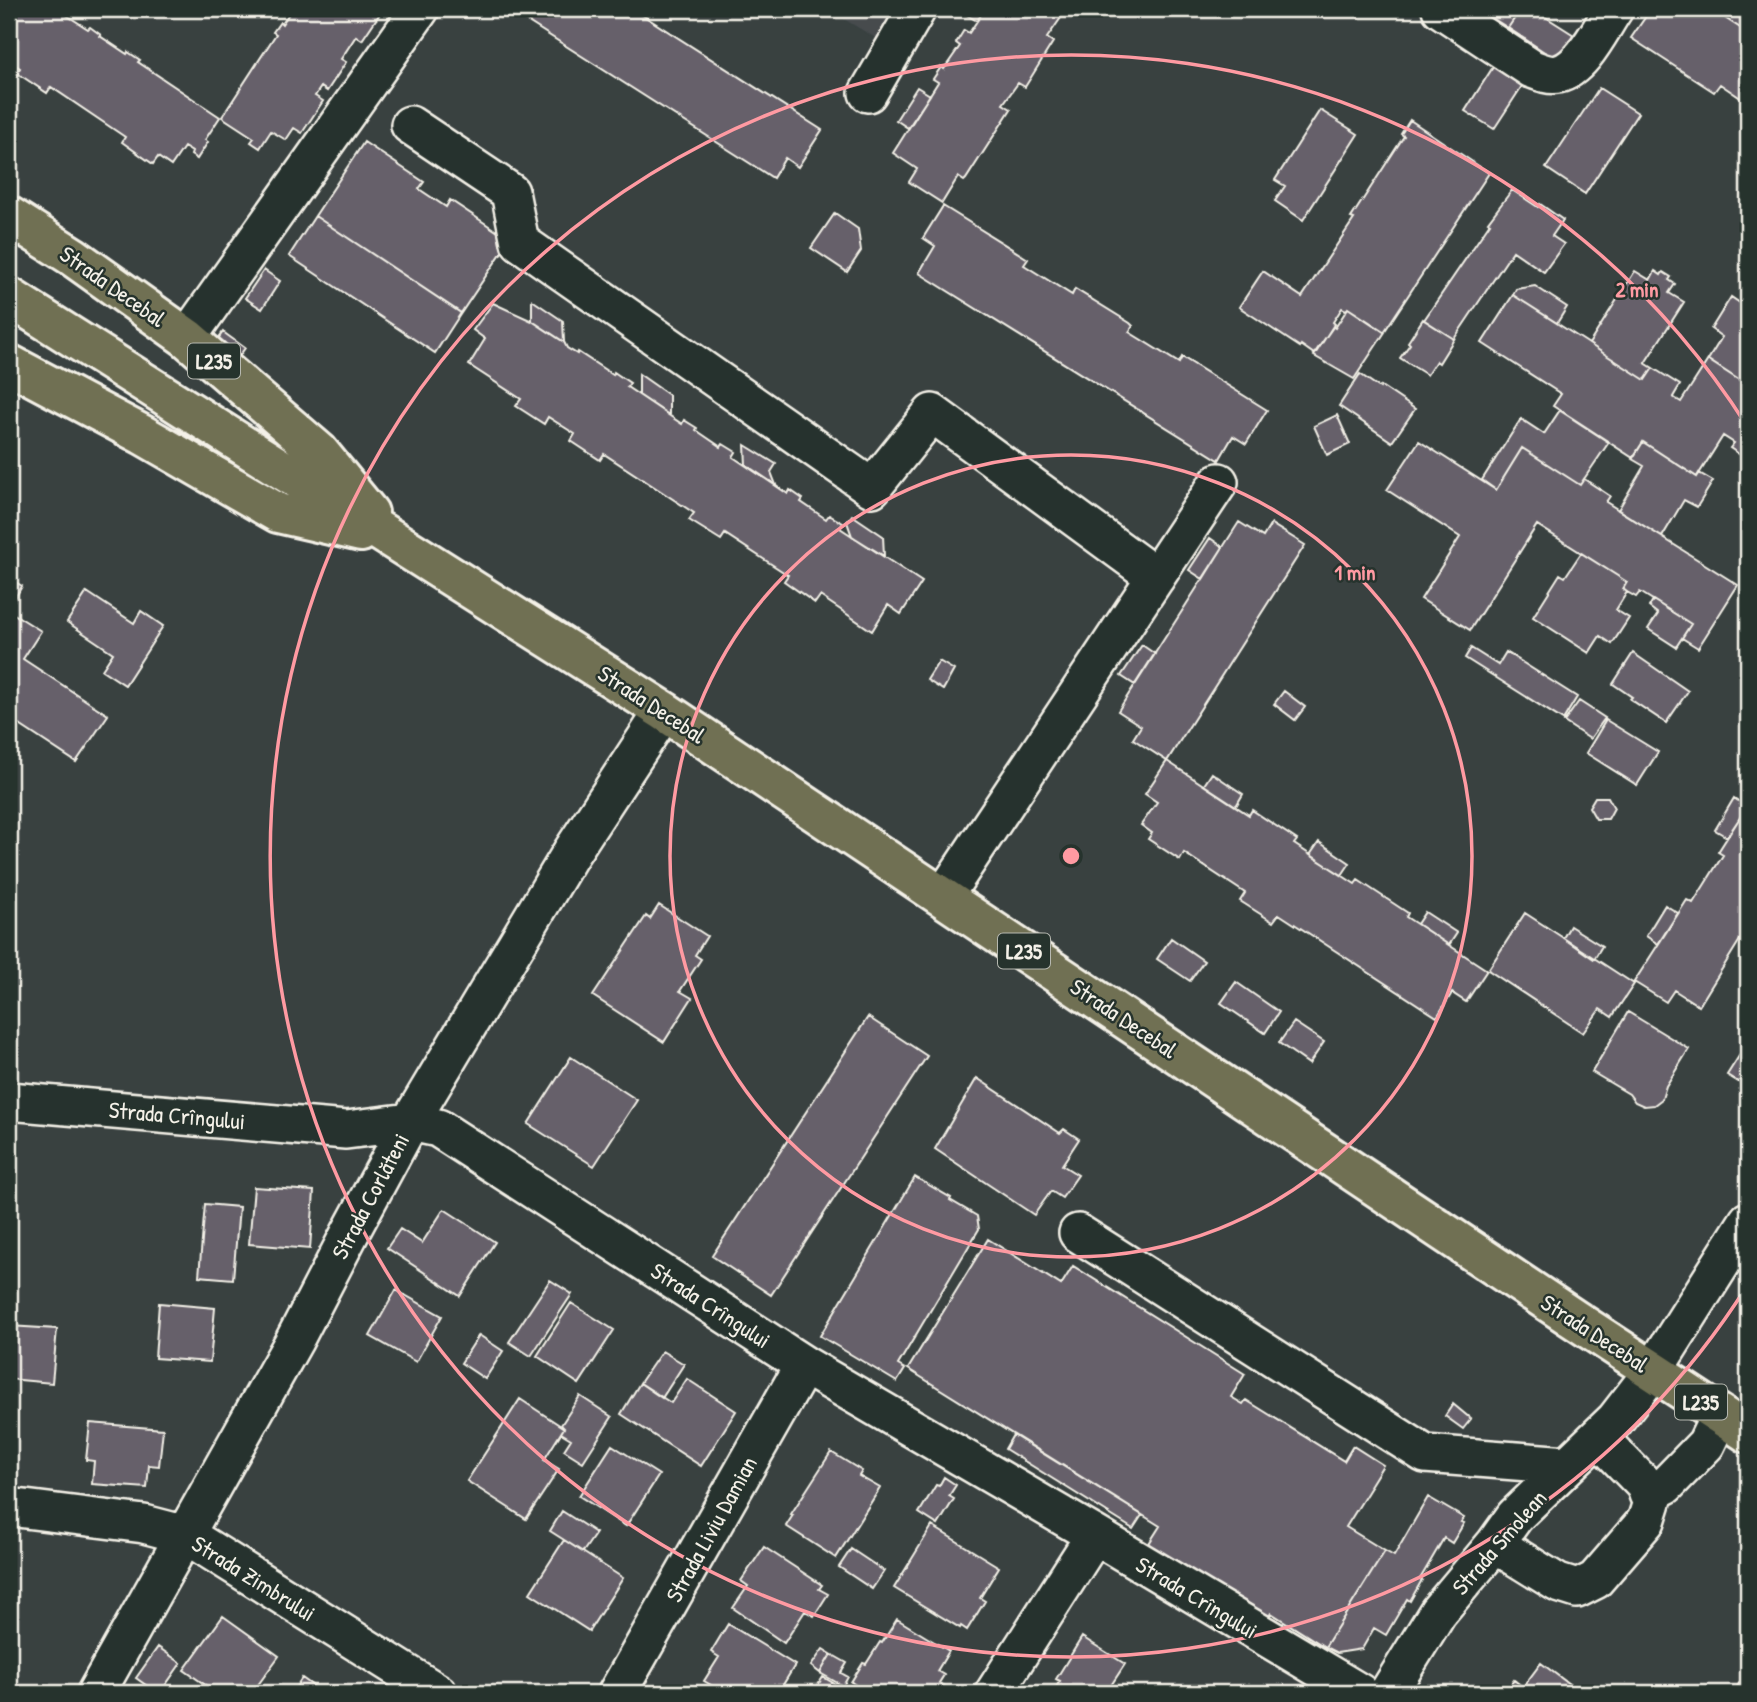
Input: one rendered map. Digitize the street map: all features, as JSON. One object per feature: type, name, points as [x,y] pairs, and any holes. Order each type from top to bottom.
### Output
[{"type":"main road","name":"Strada Decebal","points":[[9,216],[72,256],[187,338],[319,452],[390,539]]},
{"type":"main road","name":"Strada Decebal","points":[[9,297],[664,710],[1734,1424]]},
{"type":"main road","name":"Strada Decebal","points":[[9,364],[143,435],[278,513],[390,539]]},
{"type":"street","points":[[187,338],[420,9]]},
{"type":"street","points":[[867,93],[917,9]]},
{"type":"street","points":[[1441,9],[1532,69],[1556,75],[1569,70],[1583,57],[1614,9]]},
{"type":"street","points":[[410,125],[510,192],[520,242],[872,488],[932,413],[1156,577]]},
{"type":"street","points":[[943,897],[1219,482]]},
{"type":"street","name":"Strada Corlăteni","points":[[96,1693],[294,1341],[410,1122],[571,853],[664,710]]},
{"type":"street","name":"Strada Crîngului","points":[[9,1101],[346,1129],[410,1122],[438,1128],[804,1365],[1360,1693]]},
{"type":"street","name":"Strada Smolean","points":[[1388,1693],[1438,1612],[1515,1516],[1615,1420],[1653,1371],[1748,1221]]},
{"type":"street","points":[[1078,1233],[1425,1454],[1568,1465]]},
{"type":"street","name":"Strada Liviu Damian","points":[[617,1693],[804,1365]]},
{"type":"street","points":[[1648,1493],[1666,1485],[1706,1444],[1734,1424]]},
{"type":"street","points":[[1495,1544],[1558,1583],[1577,1589],[1595,1580],[1646,1521],[1651,1502],[1644,1483],[1598,1437]]},
{"type":"street","name":"Strada Zimbrului","points":[[9,1507],[144,1524],[186,1535],[438,1693]]},
{"type":"street","points":[[993,1693],[1095,1535]]},
{"type":"shaded area","points":[[827,9],[905,9],[884,43]]},
{"type":"building","points":[[9,9],[57,9],[88,29],[90,27],[127,54],[128,52],[140,60],[138,62],[220,117],[205,140],[208,142],[197,159],[184,147],[171,166],[158,157],[153,164],[122,142],[125,137],[51,87],[47,93],[17,73],[20,68],[9,61]]},
{"type":"building","points":[[292,9],[383,9],[362,40],[356,36],[341,59],[346,62],[327,91],[321,87],[315,96],[323,101],[302,133],[294,128],[286,140],[271,131],[260,148],[251,142],[254,138],[222,117],[276,34],[273,32]]},
{"type":"building","points":[[508,9],[633,9],[822,130],[798,167],[785,158],[773,178]]},
{"type":"building","points":[[969,9],[985,9],[977,21],[965,14]]},
{"type":"building","points":[[985,9],[1067,9],[1047,38],[1053,42],[1025,87],[1018,83],[1003,104],[1011,109],[966,179],[964,181],[958,177],[942,203],[909,182],[917,169],[893,153],[938,82],[933,79],[941,67],[944,69],[960,46],[956,43],[964,30],[969,33]]},
{"type":"building","points":[[1478,9],[1521,9],[1508,28]]},
{"type":"building","points":[[1521,9],[1533,9],[1574,35],[1558,61],[1508,28]]},
{"type":"building","points":[[1651,9],[1659,9],[1666,14],[1669,9],[1711,9],[1748,33],[1748,103],[1720,84],[1714,92],[1631,38]]},
{"type":"building","points":[[1711,9],[1747,9],[1748,33]]},
{"type":"building","points":[[1495,64],[1524,83],[1494,129],[1465,111]]},
{"type":"building","points":[[917,87],[930,95],[908,128],[896,120]]},
{"type":"building","points":[[1599,88],[1638,113],[1585,194],[1546,168]]},
{"type":"building","points":[[1320,110],[1358,134],[1303,220],[1275,201],[1285,186],[1275,180]]},
{"type":"building","points":[[1410,120],[1489,173],[1384,332],[1348,308],[1342,308],[1333,322],[1335,324],[1314,354],[1239,307],[1263,271],[1302,297],[1354,219],[1351,218],[1404,136],[1401,134]]},
{"type":"building","points":[[364,142],[424,182],[419,189],[446,207],[450,200],[510,240],[461,313],[315,216]]},
{"type":"building","points":[[1512,190],[1538,207],[1540,204],[1563,220],[1552,236],[1564,244],[1544,272],[1513,251],[1454,339],[1424,320]]},
{"type":"building","points":[[943,206],[1028,259],[1024,265],[1072,295],[1075,289],[1130,323],[1133,326],[1129,332],[1179,363],[1182,357],[1267,410],[1246,444],[1233,436],[1219,460],[919,273],[935,246],[923,238]]},
{"type":"building","points":[[835,213],[858,229],[861,251],[847,272],[811,248]]},
{"type":"building","points":[[315,216],[461,313],[435,353],[289,256]]},
{"type":"building","points":[[264,270],[280,281],[262,309],[245,298]]},
{"type":"building","points":[[1635,271],[1650,280],[1655,271],[1671,277],[1669,280],[1675,284],[1669,293],[1684,302],[1645,363],[1653,368],[1645,380],[1589,344]]},
{"type":"building","points":[[1535,286],[1567,307],[1557,323],[1513,295],[1516,289]]},
{"type":"building","points":[[1513,295],[1645,380],[1653,368],[1680,385],[1673,397],[1681,402],[1708,360],[1748,386],[1748,453],[1745,458],[1730,448],[1734,443],[1723,436],[1697,477],[1643,442],[1633,458],[1553,406],[1561,394],[1482,343]]},
{"type":"building","points":[[1748,296],[1748,386],[1708,360],[1722,337],[1711,329],[1731,297],[1743,305]]},
{"type":"building","points":[[532,300],[563,321],[564,342],[532,321]]},
{"type":"building","points":[[493,303],[532,321],[564,342],[567,348],[577,354],[578,352],[613,375],[614,372],[630,383],[627,387],[682,424],[684,420],[721,447],[723,444],[736,452],[733,457],[788,494],[790,490],[803,499],[801,502],[826,519],[829,515],[843,523],[840,528],[922,582],[901,614],[888,605],[872,631],[820,596],[815,603],[784,581],[788,575],[725,534],[721,540],[689,520],[694,513],[604,454],[600,460],[571,441],[575,434],[548,417],[544,424],[516,406],[521,399],[469,365],[485,339],[473,330]]},
{"type":"building","points":[[1348,308],[1385,332],[1354,379],[1314,356]]},
{"type":"building","points":[[1423,319],[1454,339],[1439,363],[1436,361],[1427,375],[1400,358]]},
{"type":"building","points":[[223,332],[245,348],[237,359],[215,343]]},
{"type":"building","points":[[639,374],[669,395],[669,415],[639,395]]},
{"type":"building","points":[[1360,374],[1415,409],[1392,442],[1339,406]]},
{"type":"building","points":[[1560,410],[1609,442],[1580,485],[1522,448],[1496,490],[1482,480],[1521,419],[1544,434]]},
{"type":"building","points":[[1337,415],[1350,444],[1327,455],[1314,426]]},
{"type":"building","points":[[1419,441],[1496,490],[1522,448],[1580,485],[1584,479],[1610,496],[1606,502],[1738,585],[1698,648],[1682,638],[1691,624],[1640,592],[1636,597],[1627,592],[1623,589],[1627,582],[1537,525],[1470,630],[1421,599],[1460,537],[1387,490]]},
{"type":"building","points":[[1643,442],[1697,477],[1699,473],[1713,481],[1697,507],[1684,500],[1662,537],[1618,510],[1644,466],[1632,459]]},
{"type":"building","points":[[745,445],[776,464],[771,472],[776,485],[746,465]]},
{"type":"building","points":[[852,515],[883,536],[884,556],[852,536],[847,522]]},
{"type":"building","points":[[1239,522],[1263,537],[1271,524],[1305,545],[1167,761],[1133,739],[1141,726],[1118,711]]},
{"type":"building","points":[[1210,538],[1223,547],[1203,579],[1189,570]]},
{"type":"building","points":[[1581,553],[1627,582],[1623,589],[1627,592],[1616,610],[1629,618],[1612,644],[1600,636],[1589,653],[1533,617],[1560,574],[1565,577]]},
{"type":"building","points":[[9,578],[22,586],[9,608]]},
{"type":"building","points":[[87,592],[134,623],[141,611],[163,626],[125,685],[102,670],[113,653],[67,622]]},
{"type":"building","points":[[1653,600],[1691,624],[1676,647],[1648,629],[1658,614],[1649,607]]},
{"type":"building","points":[[14,614],[41,631],[23,659],[108,715],[76,762],[9,718],[9,622]]},
{"type":"building","points":[[1142,645],[1155,654],[1135,685],[1121,676]]},
{"type":"building","points":[[1471,648],[1498,665],[1506,652],[1577,697],[1563,720],[1465,658]]},
{"type":"building","points":[[1633,653],[1688,691],[1666,723],[1613,684]]},
{"type":"building","points":[[939,661],[954,670],[943,690],[927,680]]},
{"type":"building","points":[[1284,691],[1305,707],[1295,720],[1274,704]]},
{"type":"building","points":[[1579,701],[1605,718],[1590,739],[1564,722]]},
{"type":"building","points":[[1606,720],[1658,752],[1637,785],[1586,753]]},
{"type":"building","points":[[1167,761],[1249,815],[1252,810],[1297,840],[1294,844],[1355,884],[1358,880],[1408,913],[1406,917],[1487,970],[1466,1002],[1452,993],[1437,1017],[1279,914],[1273,922],[1240,901],[1245,893],[1184,853],[1180,860],[1148,839],[1152,833],[1141,825],[1157,802],[1145,794]]},
{"type":"building","points":[[1212,773],[1243,794],[1236,806],[1204,785]]},
{"type":"building","points":[[1595,797],[1608,797],[1614,808],[1608,819],[1596,819],[1589,807]]},
{"type":"building","points":[[1734,798],[1747,807],[1727,837],[1715,830]]},
{"type":"building","points":[[1748,805],[1748,927],[1699,1006],[1674,990],[1666,1002],[1634,982],[1687,900],[1693,903],[1723,855],[1718,852]]},
{"type":"building","points":[[1319,842],[1350,863],[1342,875],[1310,855]]},
{"type":"building","points":[[659,905],[707,936],[695,955],[701,959],[680,991],[692,998],[664,1042],[593,996],[646,916],[650,919]]},
{"type":"building","points":[[1665,905],[1678,913],[1658,944],[1646,936]]},
{"type":"building","points":[[1425,912],[1457,933],[1449,945],[1417,924]]},
{"type":"building","points":[[1525,913],[1634,984],[1612,1017],[1600,1009],[1583,1033],[1488,970]]},
{"type":"building","points":[[1570,926],[1602,946],[1594,959],[1563,938]]},
{"type":"building","points":[[1171,938],[1204,961],[1190,981],[1157,959]]},
{"type":"building","points":[[1236,982],[1279,1012],[1265,1033],[1221,1003]]},
{"type":"building","points":[[1628,1012],[1689,1049],[1666,1086],[1662,1099],[1654,1105],[1644,1106],[1635,1102],[1629,1094],[1592,1072]]},
{"type":"building","points":[[868,1017],[927,1056],[771,1295],[712,1256]]},
{"type":"building","points":[[1294,1022],[1324,1042],[1309,1064],[1279,1043]]},
{"type":"building","points":[[1748,1042],[1748,1088],[1727,1075]]},
{"type":"building","points":[[571,1057],[637,1100],[594,1166],[528,1124]]},
{"type":"building","points":[[977,1078],[1060,1133],[1064,1129],[1079,1139],[1062,1165],[1078,1175],[1062,1198],[1051,1191],[1034,1215],[935,1149]]},
{"type":"building","points":[[915,1177],[977,1216],[979,1229],[898,1365],[905,1369],[897,1382],[820,1336]]},
{"type":"building","points":[[254,1187],[314,1191],[310,1249],[249,1244]]},
{"type":"building","points":[[205,1204],[239,1207],[233,1279],[199,1276]]},
{"type":"building","points":[[444,1209],[495,1242],[460,1296],[387,1248],[400,1229],[422,1243]]},
{"type":"building","points":[[988,1239],[1061,1285],[1073,1266],[1245,1374],[1231,1397],[1243,1404],[1246,1400],[1344,1461],[1353,1446],[1383,1465],[1346,1527],[1385,1551],[1325,1647],[1271,1613],[1267,1620],[1148,1545],[1160,1526],[908,1369]]},
{"type":"building","points":[[550,1280],[572,1294],[531,1356],[509,1342]]},
{"type":"building","points":[[396,1290],[442,1316],[416,1362],[370,1336]]},
{"type":"building","points":[[159,1303],[215,1308],[210,1362],[155,1358]]},
{"type":"building","points":[[571,1303],[614,1330],[579,1384],[537,1356]]},
{"type":"building","points":[[9,1326],[57,1329],[52,1383],[9,1379]]},
{"type":"building","points":[[479,1335],[503,1351],[485,1379],[461,1363]]},
{"type":"building","points":[[662,1351],[684,1364],[662,1398],[640,1383]]},
{"type":"building","points":[[687,1379],[736,1411],[701,1466],[621,1414],[640,1383],[671,1403]]},
{"type":"building","points":[[580,1396],[612,1417],[583,1462],[564,1450],[571,1439],[561,1433],[564,1428],[561,1425]]},
{"type":"building","points":[[520,1399],[564,1428],[544,1460],[559,1469],[526,1519],[467,1481]]},
{"type":"building","points":[[1453,1404],[1471,1419],[1463,1429],[1445,1416]]},
{"type":"building","points":[[90,1423],[163,1429],[159,1466],[149,1465],[147,1488],[92,1484],[94,1461],[86,1460]]},
{"type":"building","points":[[1013,1435],[1142,1515],[1133,1529],[1005,1449]]},
{"type":"building","points":[[612,1445],[659,1475],[626,1526],[579,1496]]},
{"type":"building","points":[[831,1452],[862,1471],[859,1476],[880,1488],[836,1558],[786,1526]]},
{"type":"building","points":[[944,1477],[956,1485],[949,1496],[954,1499],[938,1525],[919,1513]]},
{"type":"building","points":[[1428,1497],[1464,1518],[1461,1522],[1464,1523],[1452,1543],[1444,1538],[1410,1601],[1407,1599],[1386,1635],[1374,1628],[1362,1649],[1337,1653],[1325,1647],[1385,1551],[1394,1556]]},
{"type":"building","points":[[562,1511],[596,1533],[583,1552],[550,1531]]},
{"type":"building","points":[[932,1526],[999,1567],[980,1598],[985,1601],[967,1630],[894,1588]]},
{"type":"building","points":[[564,1540],[623,1578],[589,1631],[530,1593]]},
{"type":"building","points":[[764,1547],[822,1585],[819,1589],[828,1594],[814,1616],[805,1611],[784,1643],[733,1608],[748,1586],[741,1581]]},
{"type":"building","points":[[851,1549],[884,1571],[872,1589],[839,1567]]},
{"type":"building","points":[[223,1616],[279,1656],[252,1693],[217,1693],[184,1670]]},
{"type":"building","points":[[897,1619],[949,1651],[937,1671],[944,1675],[939,1683],[946,1687],[942,1693],[869,1693],[851,1682]]},
{"type":"building","points":[[728,1624],[795,1665],[778,1693],[725,1693],[704,1681],[719,1657],[711,1652]]},
{"type":"building","points":[[1082,1637],[1125,1664],[1106,1693],[1052,1693],[1060,1681],[1056,1679]]},
{"type":"building","points":[[158,1647],[181,1663],[160,1693],[136,1678]]},
{"type":"building","points":[[823,1649],[831,1654],[820,1673],[811,1666]]},
{"type":"building","points":[[831,1654],[847,1663],[841,1673],[848,1677],[843,1686],[820,1673]]},
{"type":"building","points":[[1541,1663],[1569,1684],[1562,1693],[1504,1693],[1514,1680],[1523,1687]]},
{"type":"building","points":[[823,1677],[850,1693],[813,1693]]},
{"type":"building","points":[[302,1678],[323,1693],[292,1693]]},
{"type":"building","points":[[1740,1682],[1748,1687],[1748,1693],[1733,1693]]}]
